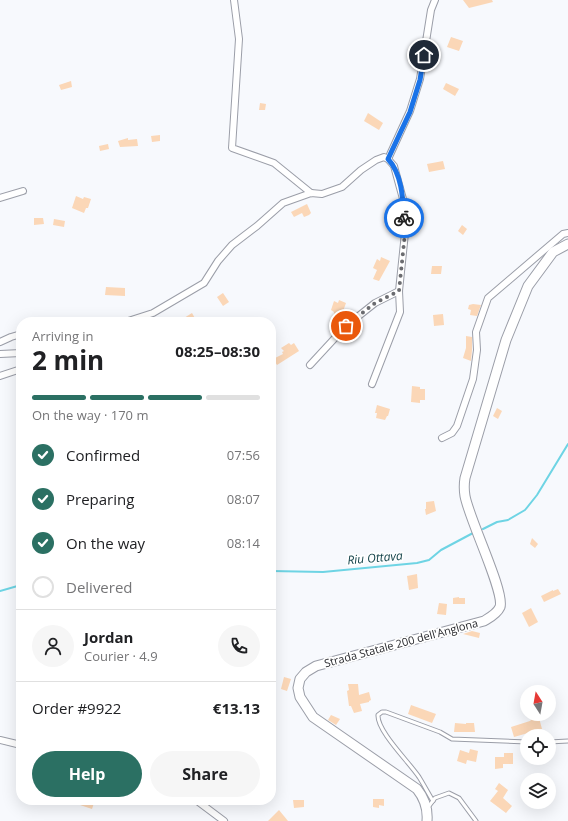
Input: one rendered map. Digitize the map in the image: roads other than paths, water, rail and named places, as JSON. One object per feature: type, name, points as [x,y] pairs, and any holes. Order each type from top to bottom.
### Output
[{"type":"main road","name":"Strada Statale 200 dell'Anglona","points":[[426,821],[424,799],[417,789],[313,717],[300,697],[298,688],[300,679],[306,672],[316,666],[484,621],[500,608],[498,586],[474,527],[465,497],[465,478],[506,340],[528,286],[553,252],[566,247]]},
{"type":"street","points":[[234,0],[239,39],[232,148],[274,163],[310,193]]},
{"type":"street","points":[[388,159],[410,112],[420,80],[431,10],[435,0]]},
{"type":"street","points":[[141,317],[153,313],[204,283],[218,261],[232,245],[257,226],[283,203],[310,193],[322,194],[342,187],[361,170],[376,160],[384,157],[394,166],[403,198],[405,233],[399,291],[400,312],[372,384]]},
{"type":"street","points":[[0,198],[23,190]]},
{"type":"street","points":[[442,438],[452,433],[457,426],[473,378],[477,350],[476,332],[488,298],[563,234],[568,233]]},
{"type":"street","points":[[310,365],[346,326],[375,303],[399,291]]},
{"type":"street","points":[[0,342],[16,336]]},
{"type":"street","points":[[0,354],[16,353]]},
{"type":"street","points":[[0,376],[16,371]]},
{"type":"street","points":[[0,740],[16,744]]},
{"type":"street","points":[[203,805],[224,821]]},
{"type":"lane","points":[[433,801],[418,776],[381,729],[378,715],[382,712],[386,712],[440,732],[452,739],[520,742]]},
{"type":"lane","points":[[556,742],[568,741]]},
{"type":"lane","points":[[426,810],[436,798],[449,793],[459,798],[476,821]]},
{"type":"waterway","name":"Riu Ottava","points":[[483,529],[497,522],[508,520],[525,510],[537,495],[568,444]]},
{"type":"waterway","name":"Riu Ottava","points":[[276,571],[323,572],[417,563],[429,560],[441,550],[473,533]]},
{"type":"waterway","name":"Riu Ottava","points":[[0,591],[16,586]]}]
